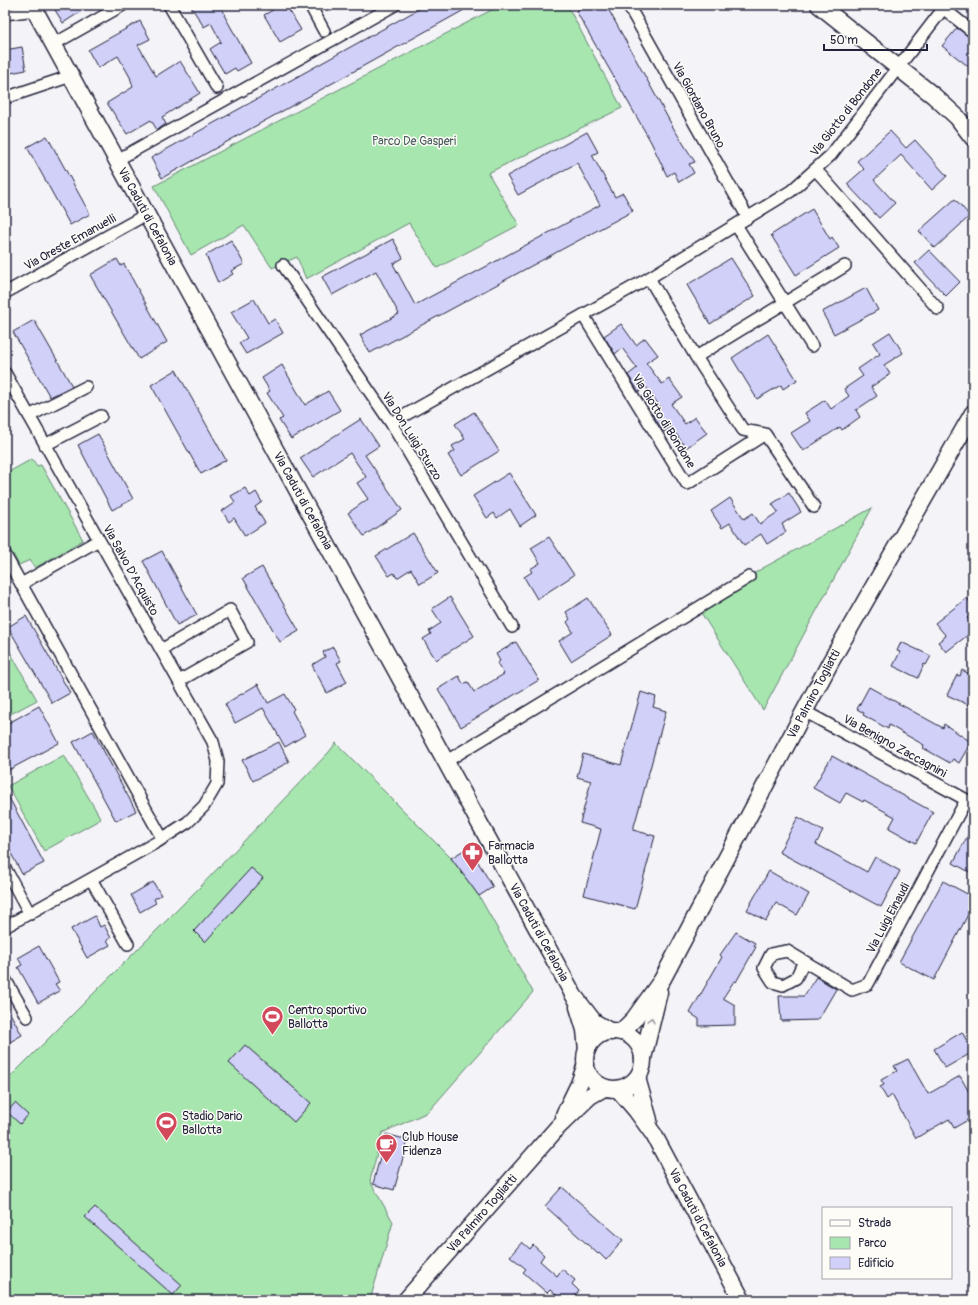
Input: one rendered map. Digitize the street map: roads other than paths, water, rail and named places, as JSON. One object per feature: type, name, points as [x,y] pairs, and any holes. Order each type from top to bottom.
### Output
[{"type":"street","points":[[170,5],[217,88]]},
{"type":"street","points":[[310,5],[324,31]]},
{"type":"street","points":[[117,160],[395,5]]},
{"type":"street","name":"Via Giordano Bruno","points":[[628,5],[748,218]]},
{"type":"street","points":[[819,5],[934,96],[956,117],[973,138]]},
{"type":"street","points":[[54,44],[120,6]]},
{"type":"street","points":[[943,6],[973,32]]},
{"type":"street","name":"Via Giotto di Bondone","points":[[391,424],[649,278],[791,191],[831,155],[943,6]]},
{"type":"street","points":[[5,14],[34,8]]},
{"type":"street","name":"Via Caduti di Cefalonia","points":[[34,8],[574,996],[594,1022],[616,1032]]},
{"type":"street","points":[[5,98],[71,76]]},
{"type":"street","points":[[816,170],[938,309]]},
{"type":"street","name":"Via Oreste Emanuelli","points":[[5,293],[147,214]]},
{"type":"street","points":[[736,225],[812,346]]},
{"type":"street","name":"Via Don Luigi Sturzo","points":[[283,265],[391,424],[512,626]]},
{"type":"street","points":[[696,357],[845,266]]},
{"type":"street","points":[[649,278],[696,357],[744,430],[765,434],[814,507]]},
{"type":"street","name":"Via Giotto di Bondone","points":[[583,315],[687,484],[765,434]]},
{"type":"street","name":"Via Salvo D'Acquisto","points":[[5,373],[213,742],[218,761],[217,784],[204,806],[188,822],[162,838]]},
{"type":"street","points":[[29,416],[86,387]]},
{"type":"street","name":"Via Palmiro Togliatti","points":[[558,1127],[579,1084],[586,1057],[596,1038],[616,1032],[634,1019],[662,980],[831,661],[973,413]]},
{"type":"street","points":[[45,445],[101,416]]},
{"type":"street","points":[[21,584],[99,540]]},
{"type":"street","points":[[5,555],[162,838],[5,928]]},
{"type":"street","points":[[445,762],[749,577]]},
{"type":"street","points":[[161,650],[230,610],[247,642],[179,681]]},
{"type":"street","name":"Via Benigno Zaccagnini","points":[[804,711],[970,801]]},
{"type":"street","name":"Via Luigi Einaudi","points":[[804,961],[852,990],[868,984],[970,801]]},
{"type":"street","points":[[5,868],[30,914]]},
{"type":"street","points":[[91,879],[128,944]]},
{"type":"street","points":[[5,979],[27,1017]]},
{"type":"street","name":"Via Palmiro Togliatti","points":[[406,1300],[558,1127],[590,1096],[611,1088],[625,1087],[637,1078],[643,1065],[650,1020],[662,980]]},
{"type":"street","name":"Via Caduti di Cefalonia","points":[[574,996],[585,1030],[586,1057]]},
{"type":"street","points":[[616,1032],[636,1042],[643,1058]]},
{"type":"street","points":[[586,1057],[592,1078],[611,1088]]},
{"type":"street","name":"Via Caduti di Cefalonia","points":[[637,1078],[654,1135]]},
{"type":"street","name":"Via Caduti di Cefalonia","points":[[611,1088],[636,1110],[654,1135],[742,1300]]},
{"type":"place","name":"Farmacia Ballotta","points":[[473,872]]},
{"type":"place","name":"Centro sportivo Ballotta","points":[[272,1036]]},
{"type":"place","name":"Stadio Dario Ballotta","points":[[166,1142]]},
{"type":"place","name":"Club House Fidenza","points":[[387,1164]]},
{"type":"park label","name":"Parco De Gasperi","points":[[414,141]]}]
